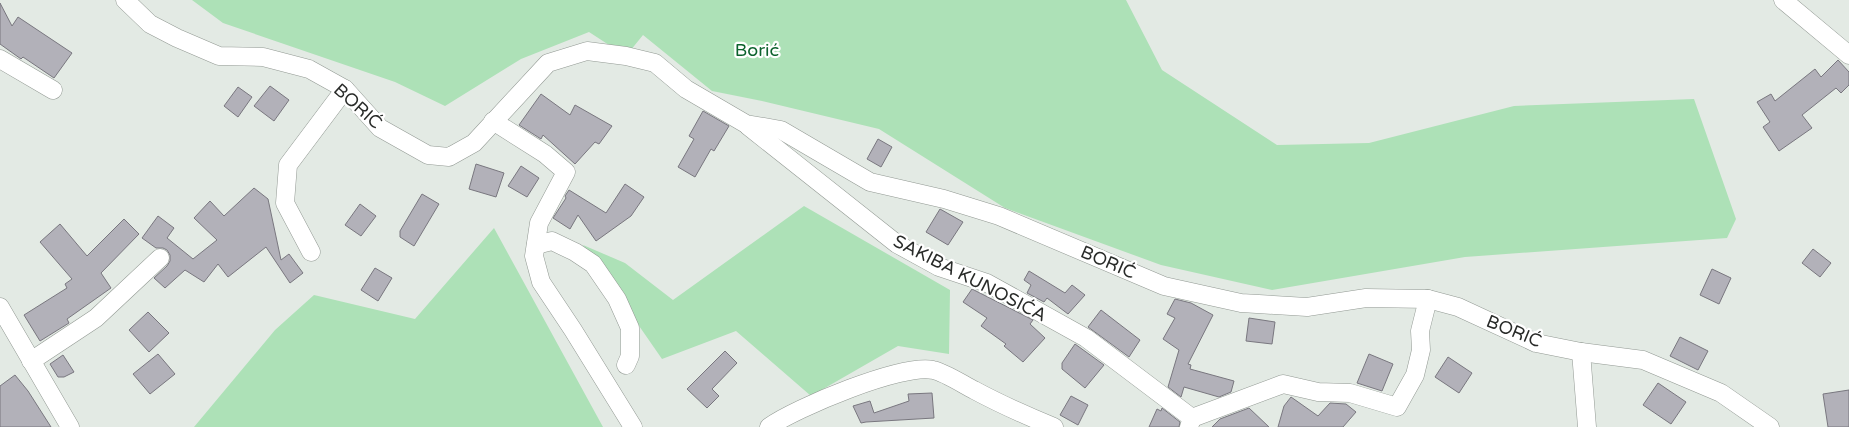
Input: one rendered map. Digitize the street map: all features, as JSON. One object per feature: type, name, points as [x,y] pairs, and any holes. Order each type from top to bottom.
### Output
[{"type":"street","name":"BORIĆ","points":[[124,0],[150,24],[176,38],[220,56],[263,57],[309,68],[344,89],[380,128],[428,155],[450,157],[474,143],[548,63],[587,51],[626,56],[655,63],[686,89],[746,124],[781,130],[870,182],[944,199],[999,216],[1164,286],[1241,303],[1307,306],[1366,298],[1428,299],[1458,307],[1536,343],[1581,352],[1643,360],[1721,393],[1770,427]]},
{"type":"street","points":[[1783,0],[1849,55]]},
{"type":"street","points":[[0,59],[53,90]]},
{"type":"street","points":[[311,252],[285,203],[288,165],[344,89]]},
{"type":"street","points":[[493,121],[545,154],[566,172],[539,224],[534,256],[541,282],[633,427]]},
{"type":"street","name":"SAKIBA KUNOSIĆA","points":[[746,124],[897,244],[939,267],[987,283],[1086,338],[1191,422]]},
{"type":"street","points":[[536,245],[552,241],[575,252],[593,264],[617,299],[630,328],[630,356],[626,365]]},
{"type":"street","points":[[31,361],[96,318],[160,258]]},
{"type":"street","points":[[1191,422],[1283,384],[1318,392],[1350,393],[1397,407],[1415,375],[1421,350],[1420,331],[1428,299]]},
{"type":"street","points":[[0,307],[70,427]]},
{"type":"street","points":[[1581,352],[1587,427]]},
{"type":"street","points":[[769,427],[781,418],[851,388],[910,370],[934,370],[993,400],[1054,427]]},
{"type":"green space","name":"Borić","points":[[192,0],[1126,0],[1162,70],[1277,145],[1369,143],[1514,106],[1694,99],[1736,219],[1727,238],[1465,257],[1272,290],[1161,265],[1005,208],[879,129],[712,91],[643,35],[626,56],[589,32],[521,59],[445,106],[395,82],[223,23]]},
{"type":"green space","points":[[804,206],[950,290],[949,354],[898,346],[811,396],[736,331],[662,359],[583,245],[625,263],[673,300]]},
{"type":"green space","points":[[494,228],[603,427],[194,427],[275,330],[314,295],[415,319]]},
{"type":"building","points":[[0,3],[12,26],[18,17],[72,53],[54,78],[23,57],[21,59],[0,44]]},
{"type":"building","points":[[1838,60],[1849,72],[1849,85],[1841,93],[1836,88],[1802,115],[1812,128],[1779,151],[1763,127],[1770,122],[1757,102],[1771,94],[1775,101],[1815,69],[1821,77]]},
{"type":"building","points":[[270,86],[289,100],[274,121],[254,106]]},
{"type":"building","points":[[238,87],[252,97],[238,117],[224,106]]},
{"type":"building","points":[[541,94],[570,115],[575,105],[612,126],[599,144],[595,142],[575,164],[543,135],[541,139],[519,125]]},
{"type":"building","points":[[703,111],[729,126],[714,151],[711,149],[695,177],[678,167],[694,139],[689,136]]},
{"type":"building","points":[[878,139],[892,147],[881,167],[867,159]]},
{"type":"building","points":[[476,164],[504,173],[496,197],[469,189]]},
{"type":"building","points":[[521,166],[539,178],[527,197],[508,186]]},
{"type":"building","points":[[625,184],[644,197],[631,216],[596,241],[578,215],[570,229],[553,218],[569,190],[606,213]]},
{"type":"building","points":[[254,188],[268,199],[281,260],[289,254],[303,273],[290,283],[266,247],[228,277],[218,264],[204,282],[185,270],[165,288],[154,278],[170,261],[170,255],[167,250],[156,248],[142,238],[158,216],[174,228],[167,238],[193,259],[217,240],[194,218],[210,201],[224,216]]},
{"type":"building","points":[[422,194],[439,204],[414,246],[400,237],[400,231]]},
{"type":"building","points":[[360,204],[376,216],[361,236],[345,225]]},
{"type":"building","points":[[940,209],[963,222],[948,245],[926,232]]},
{"type":"building","points":[[124,219],[139,234],[101,273],[111,288],[67,319],[69,323],[40,341],[24,315],[67,288],[65,284],[72,279],[40,242],[60,224],[87,256]]},
{"type":"building","points":[[1813,249],[1831,263],[1820,277],[1802,263]]},
{"type":"building","points":[[375,268],[392,278],[378,301],[361,290]]},
{"type":"building","points":[[1712,269],[1731,278],[1719,304],[1700,295]]},
{"type":"building","points":[[1029,271],[1065,293],[1072,285],[1085,295],[1068,314],[1047,298],[1044,302],[1027,293],[1031,285],[1024,280]]},
{"type":"building","points":[[972,289],[1033,320],[1030,324],[1045,338],[1023,362],[1004,346],[1006,344],[981,326],[987,318],[963,302]]},
{"type":"building","points":[[1175,299],[1191,303],[1213,315],[1188,364],[1191,365],[1190,369],[1234,381],[1231,392],[1219,397],[1184,387],[1181,397],[1168,387],[1179,350],[1163,339],[1175,318],[1167,314]]},
{"type":"building","points":[[1101,310],[1140,340],[1129,357],[1088,327]]},
{"type":"building","points":[[148,312],[169,333],[149,352],[129,330]]},
{"type":"building","points":[[1249,318],[1275,322],[1272,344],[1246,341]]},
{"type":"building","points":[[1680,337],[1708,351],[1698,370],[1670,356]]},
{"type":"building","points":[[1075,344],[1104,365],[1085,388],[1062,369],[1062,363]]},
{"type":"building","points":[[725,351],[737,363],[712,389],[719,396],[707,408],[687,389]]},
{"type":"building","points":[[158,354],[175,374],[150,394],[133,374]]},
{"type":"building","points":[[1369,354],[1393,364],[1382,391],[1357,383]]},
{"type":"building","points":[[63,355],[74,372],[64,377],[58,377],[50,364]]},
{"type":"building","points":[[1448,357],[1472,373],[1459,393],[1435,377]]},
{"type":"building","points":[[15,375],[28,391],[51,427],[0,427],[0,386]]},
{"type":"building","points":[[1658,383],[1686,402],[1671,424],[1643,405]]},
{"type":"building","points":[[1849,390],[1849,427],[1828,427],[1823,394]]},
{"type":"building","points":[[932,393],[934,418],[861,423],[853,406],[870,401],[874,413],[909,401],[908,394]]},
{"type":"building","points":[[1071,396],[1088,405],[1078,425],[1060,415]]},
{"type":"building","points":[[1291,397],[1318,416],[1330,403],[1346,404],[1356,412],[1343,427],[1278,427],[1284,406]]},
{"type":"building","points":[[1162,408],[1180,422],[1179,427],[1149,427],[1157,409],[1161,411]]},
{"type":"building","points":[[1249,408],[1269,427],[1212,427],[1220,419]]}]
